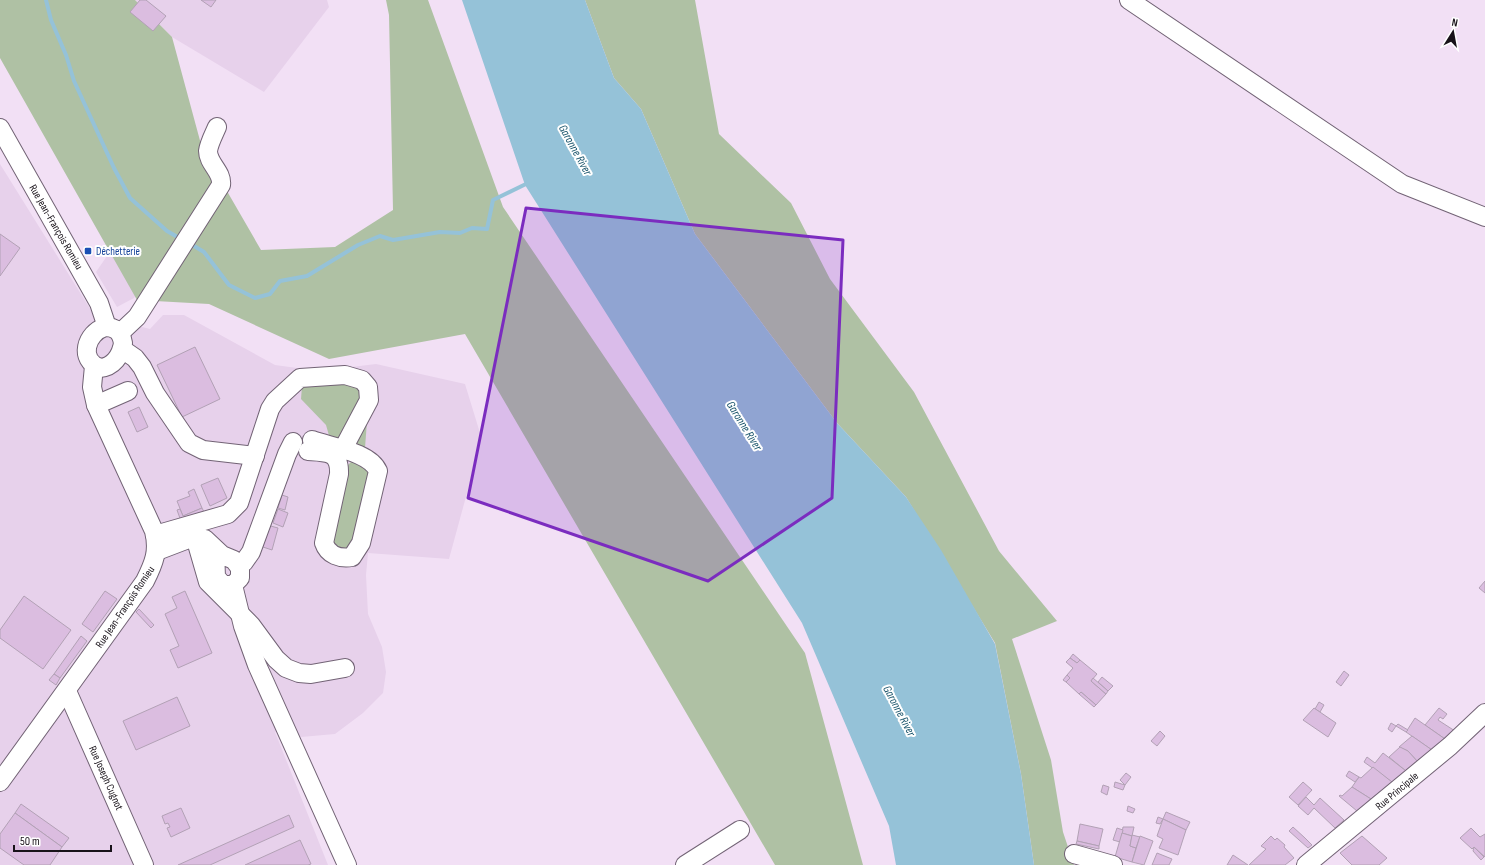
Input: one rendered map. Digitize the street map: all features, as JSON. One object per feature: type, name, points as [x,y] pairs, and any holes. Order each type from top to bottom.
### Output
[{"type":"street","points":[[1129,0],[1402,184],[1485,217]]},
{"type":"street","points":[[217,127],[208,151],[221,179],[220,185],[138,317],[116,336],[110,366],[100,368],[94,366],[87,358],[86,347],[95,332],[99,329],[116,336],[142,367],[155,393],[189,443],[203,450],[255,456]]},
{"type":"street","name":"Rue Jean-François Romieu","points":[[0,128],[99,303],[116,336]]},
{"type":"street","points":[[94,366],[92,387],[96,405],[156,543]]},
{"type":"street","points":[[156,543],[232,511],[239,503],[270,409],[300,378],[345,375],[356,377],[366,384],[370,396],[368,405],[342,449]]},
{"type":"street","points":[[96,405],[128,391]]},
{"type":"street","points":[[303,446],[342,449],[367,458],[373,463],[378,471],[361,543],[355,555],[346,558],[329,552],[324,543],[338,481],[339,463],[334,456],[303,446]]},
{"type":"street","points":[[239,565],[244,562],[252,552],[282,470],[303,446]]},
{"type":"street","points":[[156,543],[195,538],[205,539],[215,550],[239,565],[241,573],[240,578],[233,585]]},
{"type":"street","points":[[195,538],[208,582],[251,625],[276,659],[286,668],[299,673],[311,674],[345,668]]},
{"type":"street","name":"Rue Jean-François Romieu","points":[[0,782],[145,581],[155,562],[156,543]]},
{"type":"street","points":[[215,550],[216,577],[223,584],[233,585]]},
{"type":"street","points":[[233,585],[240,614],[257,665],[347,865]]},
{"type":"street","name":"Rue Joseph Cugnot","points":[[67,691],[144,865]]},
{"type":"street","name":"Rue Principale","points":[[1306,865],[1450,746],[1485,713]]},
{"type":"street","points":[[685,865],[740,830]]},
{"type":"street","points":[[1074,854],[1114,865]]},
{"type":"highlighted area","points":[[526,208],[843,240],[832,498],[708,581],[468,498]]},
{"type":"shaded area","points":[[135,0],[327,0],[329,7],[264,92],[172,37]]},
{"type":"shaded area","points":[[0,164],[94,315],[150,329],[163,315],[184,315],[275,365],[319,371],[376,364],[465,384],[480,433],[470,482],[449,559],[368,553],[366,575],[368,614],[382,647],[386,672],[383,693],[363,713],[335,734],[301,737],[275,732],[328,865],[0,865]]},
{"type":"shaded area","points":[[116,243],[154,266],[134,298],[117,307],[96,272]]},
{"type":"green space","points":[[0,0],[135,0],[172,37],[202,148],[261,250],[335,247],[393,210],[389,15],[386,0],[428,0],[503,207],[805,653],[863,865],[775,865],[465,334],[329,359],[209,304],[137,300],[0,58]]},
{"type":"green space","points":[[585,0],[695,0],[719,134],[791,203],[830,279],[914,392],[999,551],[1057,621],[1012,639],[1051,760],[1063,832],[1074,865],[1034,865],[1021,774],[995,643],[906,497],[837,423],[695,234],[641,109],[614,78]]},
{"type":"green space","points":[[345,380],[363,391],[342,440],[330,439],[326,425],[301,399],[302,386]]},
{"type":"green space","points":[[367,421],[365,448],[351,446]]},
{"type":"green space","points":[[352,461],[371,468],[351,551],[331,547],[347,466]]},
{"type":"water","name":"Garonne River","points":[[462,0],[585,0],[614,78],[641,109],[695,234],[837,423],[906,497],[941,550],[995,644],[1021,774],[1034,865],[896,865],[889,826],[802,623],[525,185]]},
{"type":"building","points":[[140,0],[146,0],[166,16],[153,31],[130,12]]},
{"type":"building","points":[[201,0],[216,0],[211,7]]},
{"type":"building","points":[[0,234],[20,248],[0,276]]},
{"type":"building","points":[[195,347],[220,399],[182,417],[157,365]]},
{"type":"building","points":[[139,407],[148,427],[137,432],[128,412]]},
{"type":"building","points":[[218,478],[227,498],[210,506],[201,485]]},
{"type":"building","points":[[194,489],[202,508],[183,516],[177,501],[190,496],[188,492]]},
{"type":"building","points":[[282,495],[288,497],[285,510],[278,508]]},
{"type":"building","points":[[202,508],[204,512],[181,521],[177,510],[180,509],[183,516]]},
{"type":"building","points":[[278,509],[288,513],[283,527],[273,523]]},
{"type":"building","points":[[267,525],[278,528],[272,550],[260,546]]},
{"type":"building","points":[[1485,581],[1485,593],[1479,588]]},
{"type":"building","points":[[105,591],[117,599],[93,632],[82,624]]},
{"type":"building","points":[[185,591],[212,653],[178,668],[170,650],[179,646],[165,614],[177,608],[172,597]]},
{"type":"building","points":[[24,596],[71,630],[43,669],[0,638],[0,630]]},
{"type":"building","points":[[139,609],[154,625],[151,628],[136,612]]},
{"type":"building","points":[[81,636],[87,641],[60,678],[54,674]]},
{"type":"building","points":[[1073,654],[1080,660],[1077,663],[1070,658]]},
{"type":"building","points":[[1070,658],[1077,663],[1080,660],[1097,674],[1091,681],[1106,694],[1096,705],[1081,692],[1079,694],[1066,682],[1070,678],[1067,675],[1073,668],[1066,662]]},
{"type":"building","points":[[1344,671],[1349,675],[1341,686],[1336,682]]},
{"type":"building","points":[[54,674],[60,678],[56,685],[49,680]]},
{"type":"building","points":[[1067,675],[1070,678],[1066,682],[1063,680]]},
{"type":"building","points":[[1102,677],[1113,686],[1108,691],[1098,682]]},
{"type":"building","points":[[1093,678],[1108,691],[1106,694],[1091,681]]},
{"type":"building","points":[[1081,692],[1096,705],[1094,707],[1079,694]]},
{"type":"building","points":[[177,697],[190,726],[136,750],[123,721]]},
{"type":"building","points":[[1319,702],[1324,705],[1320,712],[1315,709]]},
{"type":"building","points":[[1314,708],[1336,723],[1328,737],[1303,720]]},
{"type":"building","points":[[1439,708],[1447,714],[1443,719],[1440,717],[1438,720],[1455,731],[1445,739],[1425,725]]},
{"type":"building","points":[[1415,718],[1445,739],[1432,750],[1406,732]]},
{"type":"building","points":[[1391,723],[1396,726],[1392,732],[1388,729]]},
{"type":"building","points":[[1398,724],[1408,730],[1406,732],[1396,726]]},
{"type":"building","points":[[1160,731],[1165,736],[1157,746],[1151,741]]},
{"type":"building","points":[[1412,736],[1432,750],[1417,761],[1408,751],[1399,747]]},
{"type":"building","points":[[1400,747],[1408,751],[1417,761],[1406,771],[1389,757]]},
{"type":"building","points":[[1383,753],[1406,771],[1392,782],[1364,762],[1367,757],[1375,763]]},
{"type":"building","points":[[1373,767],[1392,782],[1371,799],[1352,787],[1359,777],[1361,778]]},
{"type":"building","points":[[1349,771],[1359,777],[1355,782],[1346,776]]},
{"type":"building","points":[[1126,773],[1131,777],[1125,785],[1120,780]]},
{"type":"building","points":[[1115,782],[1125,785],[1123,790],[1114,787]]},
{"type":"building","points":[[1303,782],[1312,790],[1298,805],[1289,797]]},
{"type":"building","points":[[1103,785],[1109,787],[1107,795],[1101,792]]},
{"type":"building","points":[[1352,787],[1371,799],[1357,811],[1339,796],[1342,796]]},
{"type":"building","points":[[1306,797],[1314,805],[1320,798],[1344,820],[1335,828],[1314,808],[1308,815],[1298,806]]},
{"type":"building","points":[[21,804],[69,838],[62,847],[15,813]]},
{"type":"building","points":[[1128,806],[1135,809],[1133,813],[1127,811]]},
{"type":"building","points":[[181,808],[190,828],[171,837],[167,828],[170,827],[168,823],[165,824],[162,816]]},
{"type":"building","points":[[1166,812],[1190,822],[1186,830],[1163,819]]},
{"type":"building","points":[[15,813],[62,847],[50,865],[24,865],[0,848],[0,834]]},
{"type":"building","points":[[289,815],[294,827],[210,865],[178,865]]},
{"type":"building","points":[[1158,817],[1163,819],[1160,824],[1156,823]]},
{"type":"building","points":[[1163,819],[1186,830],[1178,855],[1159,848],[1163,839],[1157,836]]},
{"type":"building","points":[[1080,824],[1103,829],[1099,846],[1077,841]]},
{"type":"building","points":[[1123,827],[1134,827],[1132,836],[1122,833]]},
{"type":"building","points":[[1293,827],[1312,845],[1308,848],[1289,831]]},
{"type":"building","points":[[1117,828],[1123,830],[1120,842],[1113,840]]},
{"type":"building","points":[[1471,828],[1480,837],[1485,834],[1485,857],[1474,847],[1472,849],[1460,838]]},
{"type":"building","points":[[1122,833],[1132,836],[1130,846],[1136,848],[1132,862],[1115,857]]},
{"type":"building","points":[[1132,835],[1140,837],[1136,848],[1130,846]]},
{"type":"building","points":[[1140,836],[1153,841],[1144,865],[1132,862]]},
{"type":"building","points":[[1271,836],[1275,840],[1277,838],[1285,845],[1284,847],[1294,858],[1285,865],[1249,865],[1266,849],[1261,846]]},
{"type":"building","points":[[1362,836],[1387,858],[1379,865],[1352,865],[1340,853]]},
{"type":"building","points":[[300,840],[311,864],[245,865]]},
{"type":"building","points":[[1077,841],[1099,846],[1099,849],[1076,844]]},
{"type":"building","points":[[1474,847],[1484,857],[1481,860],[1473,851]]},
{"type":"building","points":[[1157,853],[1172,859],[1169,865],[1152,865]]},
{"type":"building","points":[[1233,855],[1248,865],[1227,865]]},
{"type":"waterway","points":[[46,0],[51,20],[66,55],[74,81],[114,168],[130,198],[167,231],[181,239]]},
{"type":"waterway","points":[[189,243],[204,252],[229,285],[255,298],[270,294],[280,281],[307,276],[358,245],[380,236],[393,240],[440,232],[460,233],[472,228],[487,229],[493,200],[528,183]]},
{"type":"place","name":"Déchetterie","points":[[88,251]]}]
